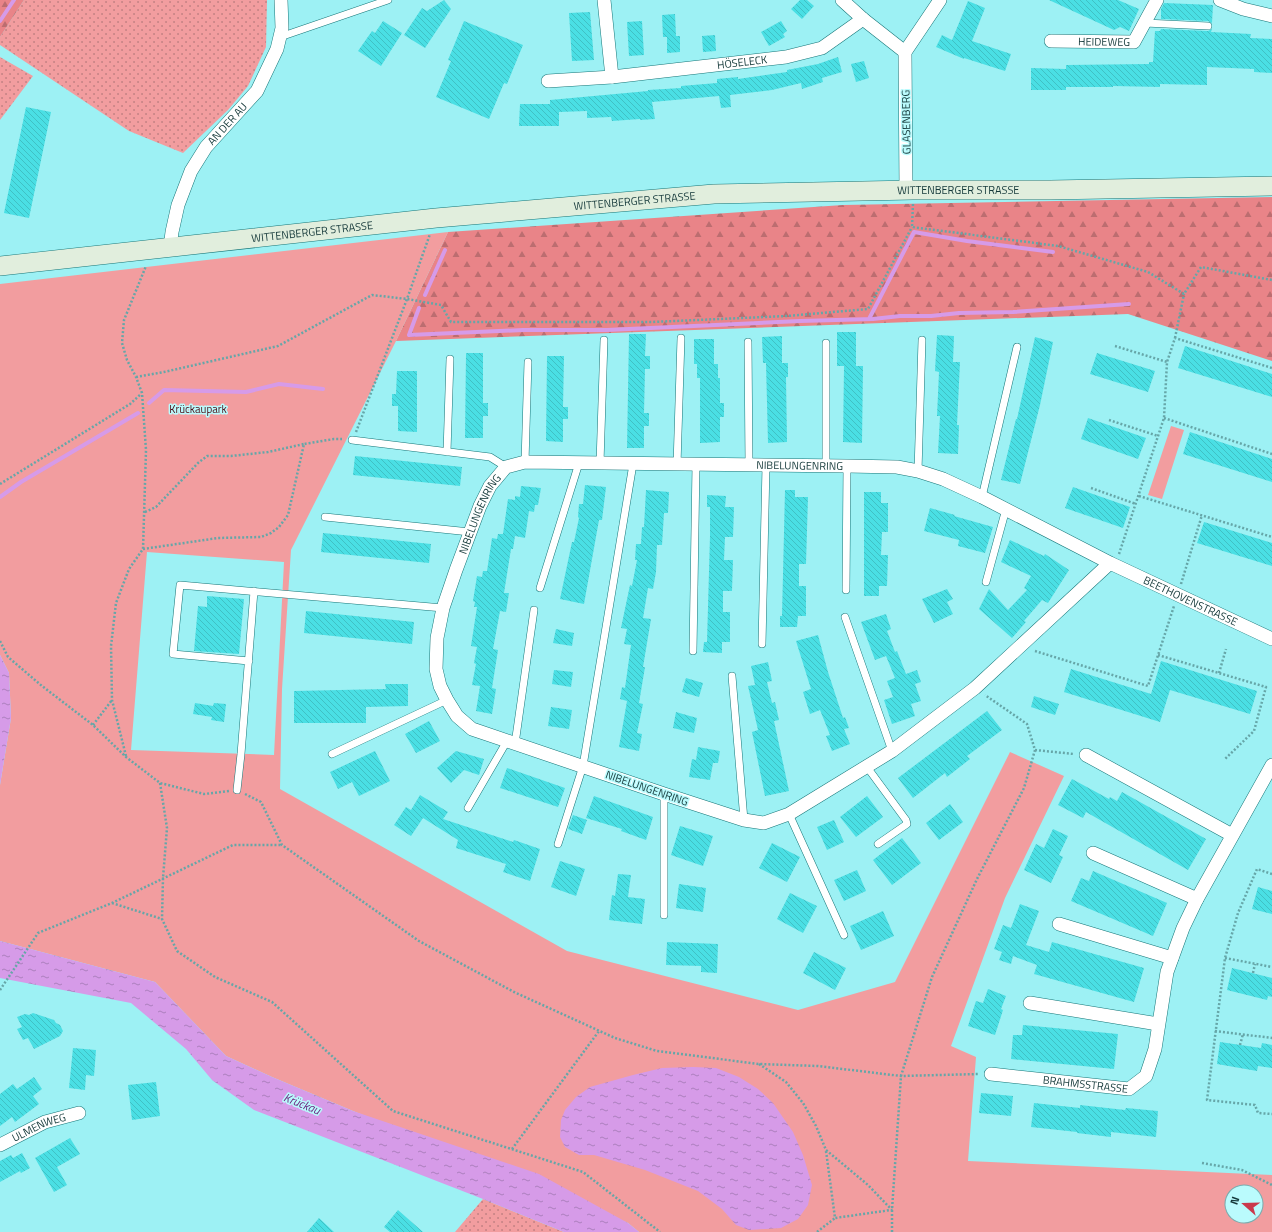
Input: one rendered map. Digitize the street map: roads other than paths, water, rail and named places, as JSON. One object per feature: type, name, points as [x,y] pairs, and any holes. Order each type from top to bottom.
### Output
[{"type":"main road","name":"WITTENBERGER STRASSE","points":[[0,266],[436,218],[714,194],[1272,186]]},
{"type":"street","name":"AN DER AU","points":[[162,249],[172,232],[178,205],[190,171],[206,147],[257,90],[277,50],[282,28],[281,0]]},
{"type":"street","points":[[604,0],[612,77]]},
{"type":"street","points":[[842,0],[863,19],[905,52],[940,0]]},
{"type":"street","name":"HEIDEWEG","points":[[1051,40],[1134,42],[1157,0]]},
{"type":"street","points":[[1220,0],[1272,16]]},
{"type":"street","name":"HÖSELECK","points":[[548,81],[612,77],[786,57],[822,48],[863,19]]},
{"type":"street","name":"GLASENBERG","points":[[905,52],[910,190]]},
{"type":"street","name":"NIBELUNGENRING","points":[[524,462],[677,464],[897,467],[918,471],[943,479],[982,496],[1110,563],[975,688],[892,751],[789,814],[764,823],[744,820],[472,729],[457,716],[440,686],[436,669],[437,638],[443,608],[480,506],[490,486],[506,467],[524,462]]},
{"type":"street","name":"BEETHOVENSTRASSE","points":[[1110,563],[1272,639]]},
{"type":"street","points":[[1086,755],[1232,835]]},
{"type":"street","name":"BRAHMSSTRASSE","points":[[991,1074],[1129,1089],[1146,1076],[1155,1048],[1167,972],[1183,928],[1197,899],[1272,765]]},
{"type":"street","points":[[1093,854],[1197,899]]},
{"type":"street","points":[[1059,924],[1172,958]]},
{"type":"street","points":[[1030,1003],[1158,1024]]},
{"type":"street","name":"ULMENWEG","points":[[0,1145],[45,1122],[79,1113]]},
{"type":"lane","points":[[280,37],[388,0]]},
{"type":"lane","points":[[1145,22],[1208,26]]},
{"type":"lane","points":[[677,464],[681,338]]},
{"type":"lane","points":[[600,463],[604,340]]},
{"type":"lane","points":[[918,471],[922,340]]},
{"type":"lane","points":[[748,342],[749,466]]},
{"type":"lane","points":[[826,343],[826,466]]},
{"type":"lane","points":[[982,496],[1017,347]]},
{"type":"lane","points":[[447,452],[450,359]]},
{"type":"lane","points":[[524,462],[528,362]]},
{"type":"lane","points":[[352,440],[490,457],[506,467]]},
{"type":"lane","points":[[540,588],[580,463]]},
{"type":"lane","points":[[558,844],[583,766],[633,464]]},
{"type":"lane","points":[[693,651],[696,465]]},
{"type":"lane","points":[[762,644],[766,466]]},
{"type":"lane","points":[[846,590],[847,466]]},
{"type":"lane","points":[[986,582],[1006,509]]},
{"type":"lane","points":[[325,517],[470,532]]},
{"type":"lane","points":[[249,661],[173,654],[180,584],[443,608]]},
{"type":"lane","points":[[237,790],[254,591]]},
{"type":"lane","points":[[468,808],[511,742],[534,610]]},
{"type":"lane","points":[[845,617],[892,751]]},
{"type":"lane","points":[[732,676],[744,820]]},
{"type":"lane","points":[[332,754],[447,700]]},
{"type":"lane","points":[[867,767],[906,820],[907,824],[878,844]]},
{"type":"lane","points":[[664,794],[664,915]]},
{"type":"lane","points":[[789,814],[844,935]]},
{"type":"water","points":[[0,655],[9,673],[11,718],[0,785]]},
{"type":"water","points":[[0,941],[155,982],[226,1056],[353,1111],[539,1174],[628,1223],[639,1232],[564,1232],[254,1110],[212,1080],[186,1049],[131,1003],[0,978]]},
{"type":"water","points":[[662,1068],[716,1068],[739,1077],[758,1089],[773,1103],[793,1132],[803,1155],[812,1185],[808,1205],[798,1219],[781,1228],[749,1230],[736,1225],[722,1209],[698,1191],[645,1170],[594,1155],[579,1155],[565,1147],[560,1137],[561,1120],[565,1110],[576,1097],[590,1087]]},
{"type":"waterway","name":"Krückau","points":[[0,21],[14,0]]},
{"type":"waterway","points":[[869,319],[914,232],[967,241],[1053,252]]},
{"type":"waterway","points":[[425,295],[445,250]]},
{"type":"waterway","points":[[419,308],[409,335],[523,330],[607,330],[873,319],[900,316],[1013,312],[1129,304]]},
{"type":"waterway","points":[[149,403],[164,390],[246,392],[279,384],[323,389]]},
{"type":"waterway","points":[[0,497],[21,482],[138,413]]},
{"type":"park label","name":"Krückaupark","points":[[198,409]]}]
